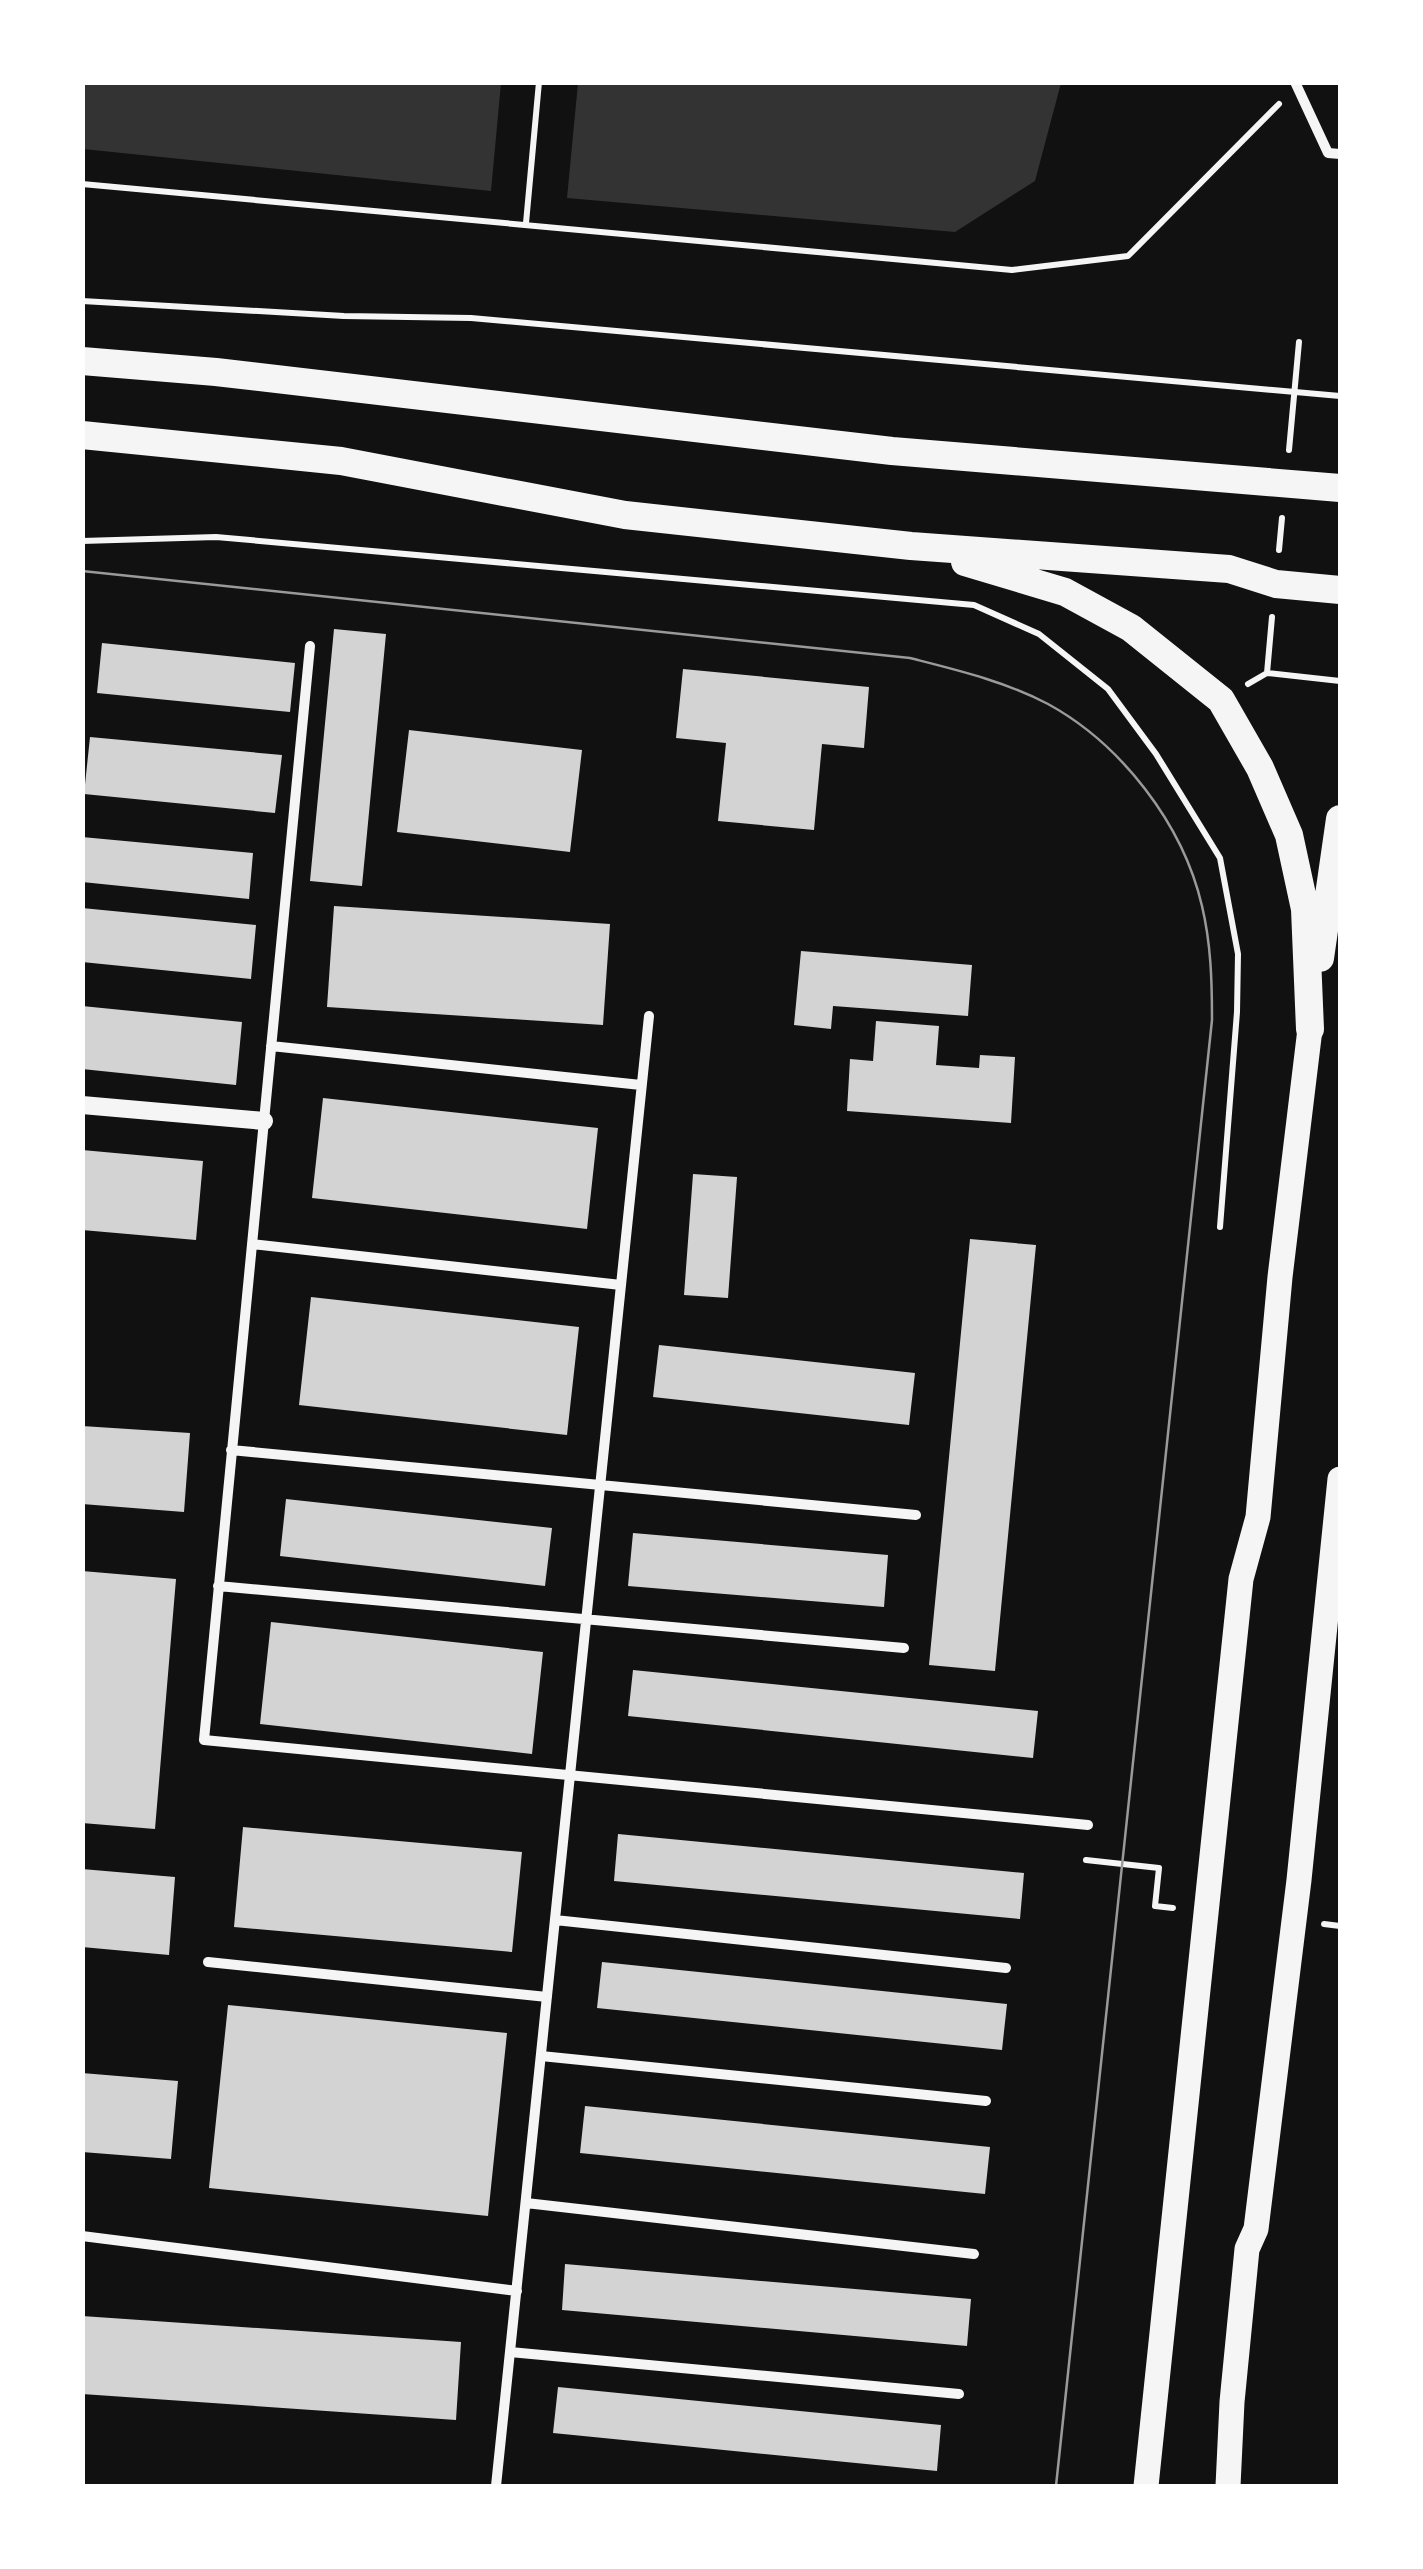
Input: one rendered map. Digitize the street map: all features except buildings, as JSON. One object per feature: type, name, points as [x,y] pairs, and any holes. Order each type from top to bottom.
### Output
[{"type":"highway","points":[[82,361],[216,372],[892,452],[1340,488]]},
{"type":"highway","points":[[82,436],[341,462],[625,516],[911,546],[1229,569],[1276,584],[1340,590]]},
{"type":"highway","points":[[911,546],[1064,592],[1131,628],[1221,700],[1260,768],[1289,835],[1306,909],[1310,1029]]},
{"type":"highway","points":[[1310,1029],[1340,819]]},
{"type":"main road","points":[[1146,2486],[1238,1598],[1258,1517],[1280,1277],[1310,1029]]},
{"type":"main road","points":[[1228,2486],[1247,2249],[1256,2229],[1340,1479]]},
{"type":"street","points":[[1296,84],[1328,153],[1340,154]]},
{"type":"street","points":[[310,646],[204,1740],[1088,1825]]},
{"type":"street","points":[[496,2486],[649,1016]]},
{"type":"street","points":[[271,1046],[641,1086]]},
{"type":"street","points":[[82,1105],[264,1121]]},
{"type":"street","points":[[252,1244],[622,1285]]},
{"type":"street","points":[[231,1450],[916,1514]]},
{"type":"street","points":[[218,1586],[904,1648]]},
{"type":"street","points":[[556,1920],[1006,1968]]},
{"type":"street","points":[[208,1962],[547,1997]]},
{"type":"street","points":[[541,2056],[986,2101]]},
{"type":"street","points":[[526,2202],[974,2254]]},
{"type":"street","points":[[82,2236],[517,2291]]},
{"type":"street","points":[[510,2352],[959,2394]]},
{"type":"path","points":[[526,223],[538,82]]},
{"type":"path","points":[[82,184],[1012,270],[1128,256],[1296,84]]},
{"type":"path","points":[[82,301],[344,316],[472,318],[1340,396]]},
{"type":"path","points":[[82,542],[216,537],[974,604],[1039,634],[1108,689],[1156,754],[1220,858],[1238,954],[1220,1227]]},
{"type":"path","points":[[1267,673],[1340,681]]},
{"type":"shaded area","points":[[83,82],[501,83],[491,191],[83,149]]},
{"type":"shaded area","points":[[578,82],[1061,83],[1035,181],[955,232],[567,198]]},
{"type":"tram line","points":[[82,571],[910,658],[1014,689],[1075,721],[1124,764],[1145,789],[1180,845],[1205,920],[1212,1020],[1056,2486]]}]
